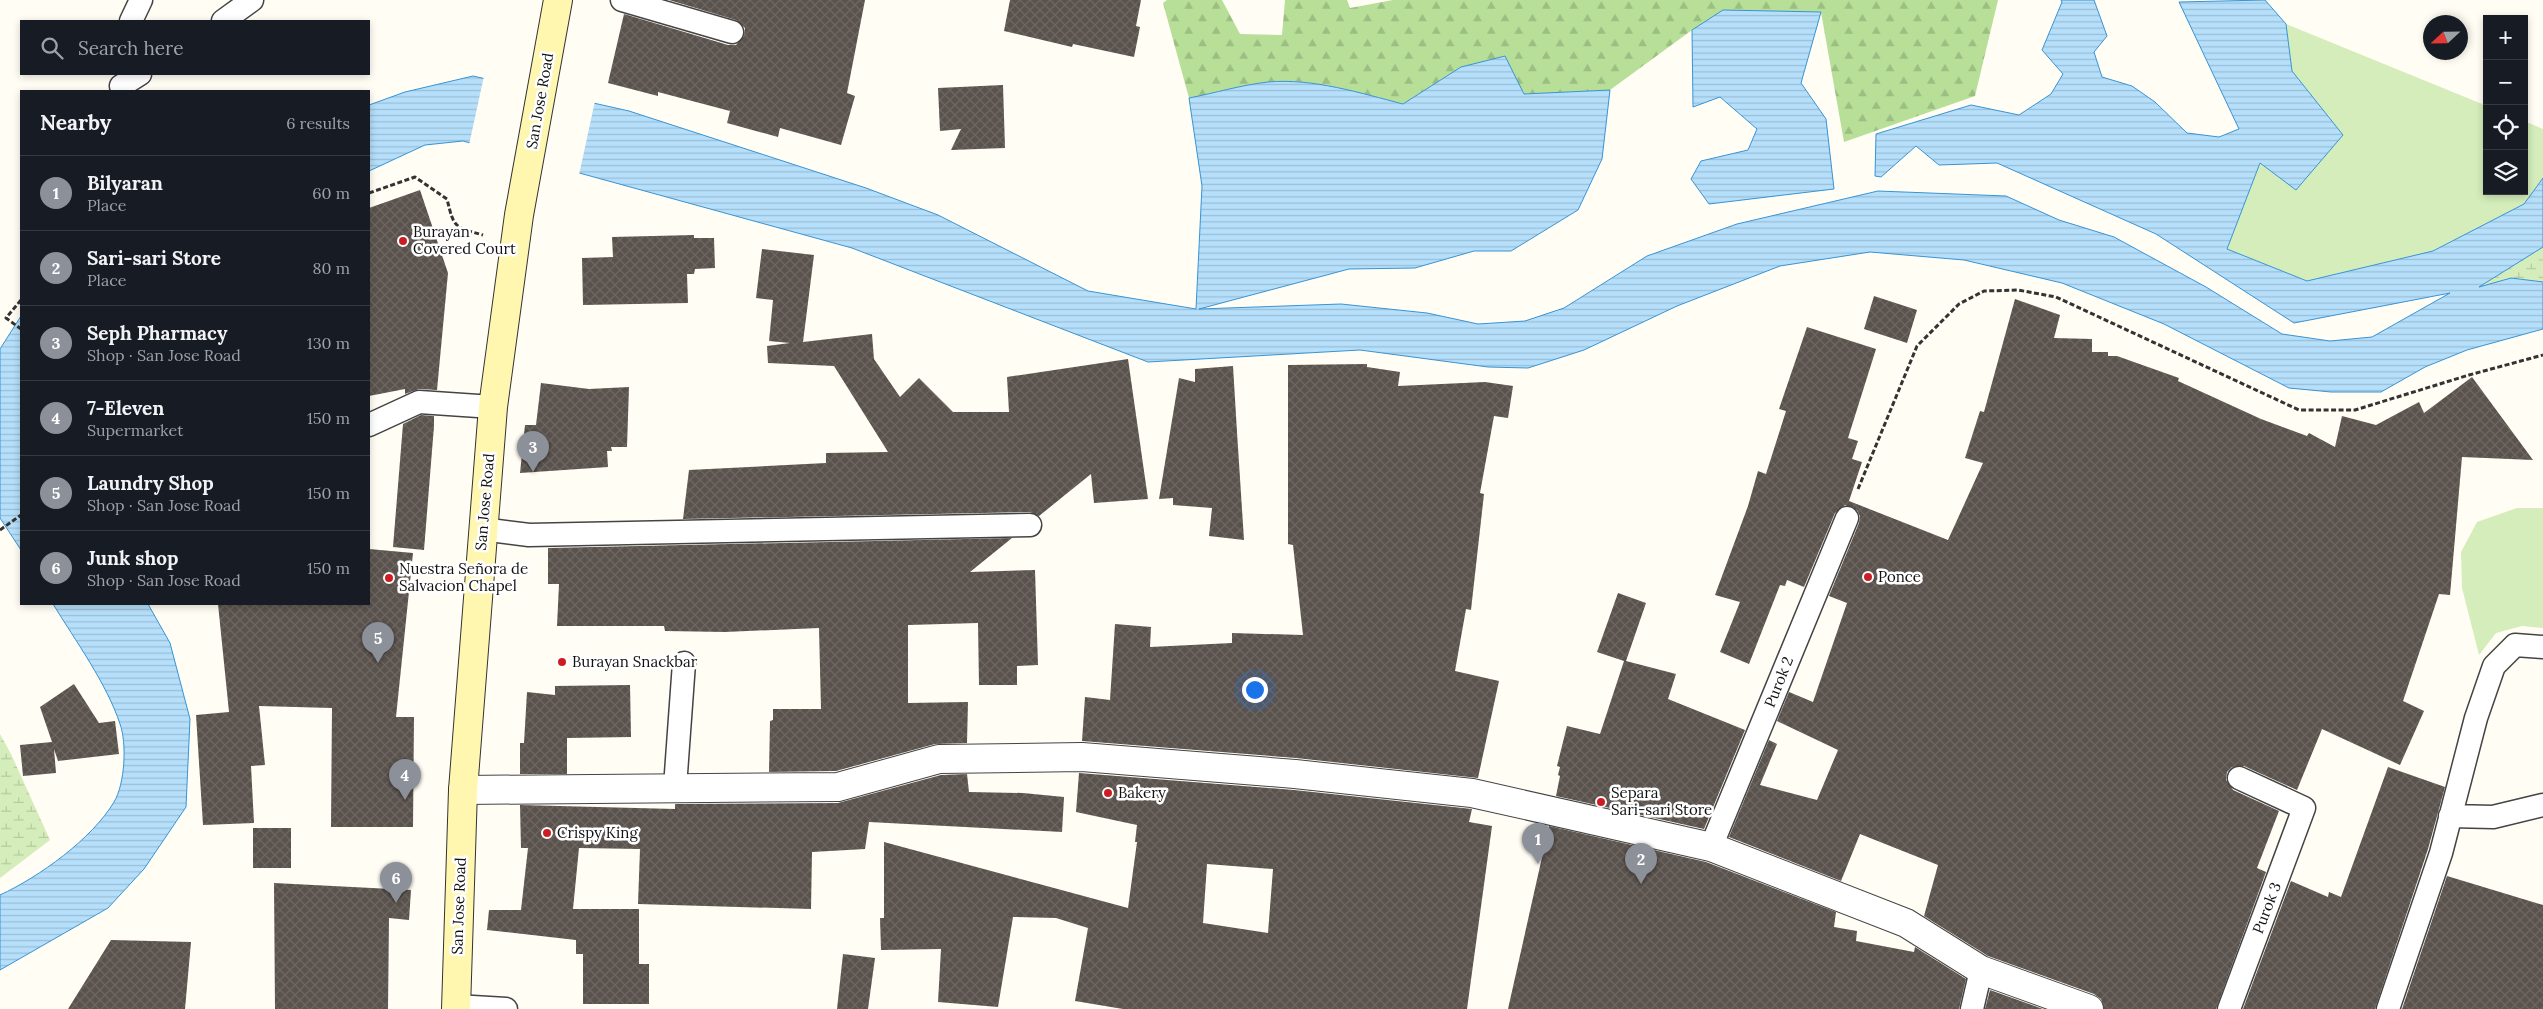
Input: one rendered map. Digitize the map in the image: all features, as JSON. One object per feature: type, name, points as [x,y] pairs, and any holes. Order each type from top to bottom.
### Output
[{"type":"main road","name":"San Jose Road","points":[[456,1007],[463,790],[493,407],[519,215],[556,9]]},
{"type":"street","points":[[463,790],[838,787],[939,759],[1082,757],[1295,774],[1472,793],[1711,847],[1906,923],[1981,970],[2089,1009]]},
{"type":"lane","points":[[131,20],[140,0]]},
{"type":"lane","points":[[224,20],[252,0]]},
{"type":"lane","points":[[622,0],[732,32]]},
{"type":"lane","points":[[120,84],[138,75]]},
{"type":"lane","points":[[370,425],[419,402],[493,407]]},
{"type":"lane","name":"Purok 2","points":[[1711,847],[1847,518]]},
{"type":"lane","points":[[482,529],[529,535],[1030,525]]},
{"type":"lane","points":[[2388,1009],[2441,853],[2476,718],[2494,666],[2515,645],[2543,648]]},
{"type":"lane","points":[[675,787],[684,663]]},
{"type":"lane","name":"Purok 3","points":[[2229,1009],[2304,808],[2239,778]]},
{"type":"lane","points":[[2450,816],[2493,817],[2543,805]]},
{"type":"lane","points":[[1972,1009],[1981,970]]},
{"type":"lane","points":[[456,1007],[506,1009]]},
{"type":"path","points":[[370,194],[415,177],[447,199],[452,222],[462,230],[515,243]]},
{"type":"path","points":[[1847,518],[1917,346],[1959,304],[1984,291],[2018,290],[2056,297],[2299,410],[2355,410],[2469,375],[2543,356]]},
{"type":"path","points":[[20,301],[6,318],[20,328]]},
{"type":"path","points":[[0,530],[20,516]]},
{"type":"green space","points":[[1167,0],[1222,0],[1240,34],[1282,35],[1285,0],[1347,0],[1350,8],[1393,0],[1998,0],[1975,96],[1844,142],[1821,12],[1723,11],[1692,30],[1610,90],[1524,94],[1461,67],[1403,104],[1336,87],[1285,81],[1248,85],[1189,98],[1163,3]]},
{"type":"green space","points":[[2286,24],[2483,104],[2483,195],[2528,195],[2528,123],[2543,129],[2543,178],[2524,204],[2433,251],[2307,281],[2227,249],[2260,163],[2343,135],[2292,71]]},
{"type":"green space","points":[[2543,182],[2543,282],[2511,278],[2477,288]]},
{"type":"green space","points":[[2517,508],[2543,508],[2543,628],[2522,626],[2496,633],[2479,655],[2462,588],[2461,552],[2477,522]]},
{"type":"green space","points":[[0,734],[50,840],[0,878]]},
{"type":"water","points":[[2061,0],[2094,0],[2107,36],[2094,52],[2102,77],[2132,86],[2155,102],[2187,133],[2219,137],[2239,129],[2179,2],[2265,0],[2286,24],[2292,71],[2343,135],[2296,190],[2260,163],[2227,249],[2307,281],[2433,251],[2524,204],[2543,178],[2543,247],[2479,287],[2511,278],[2543,282],[2543,329],[2467,350],[2425,367],[2381,392],[2331,392],[2289,388],[2164,324],[2062,283],[1964,260],[1870,252],[1780,266],[1677,306],[1584,350],[1528,368],[1488,367],[1360,350],[1148,362],[852,248],[463,141],[425,145],[370,171],[370,105],[405,92],[473,76],[629,111],[866,188],[938,215],[1088,291],[1196,309],[1202,186],[1189,98],[1248,85],[1285,81],[1336,87],[1403,104],[1461,67],[1505,56],[1524,94],[1610,90],[1602,159],[1578,210],[1511,251],[1474,251],[1415,268],[1349,269],[1199,309],[1341,304],[1427,313],[1478,324],[1525,321],[1564,308],[1647,256],[1737,224],[1878,191],[2006,196],[2059,220],[2114,237],[2206,287],[2282,334],[2330,341],[2372,337],[2450,293],[2294,323],[2156,234],[1997,163],[1939,165],[1916,146],[1881,177],[1875,176],[1876,134],[1971,105],[2019,115],[2051,94],[2063,74],[2042,50],[2062,2]]},
{"type":"water","points":[[1723,10],[1821,12],[1801,83],[1826,119],[1834,189],[1709,204],[1691,179],[1701,161],[1748,150],[1757,129],[1720,97],[1693,107],[1692,30]]},
{"type":"water","points":[[20,318],[20,548],[0,518],[0,349]]},
{"type":"water","points":[[54,605],[149,605],[170,643],[190,719],[186,807],[144,869],[108,908],[0,970],[0,895],[31,878],[79,843],[104,816],[114,802],[121,785],[124,742],[120,724],[107,693],[90,662]]},
{"type":"pier","points":[[484,76],[595,101],[579,175],[469,145]]},
{"type":"building","points":[[669,0],[865,0],[847,93],[855,96],[841,145],[780,128],[778,137],[727,123],[730,111],[658,92],[658,96],[608,83],[624,14],[728,45],[736,45],[744,36],[745,28],[736,20]]},
{"type":"building","points":[[1010,0],[1141,0],[1136,26],[1140,27],[1134,57],[1073,44],[1072,47],[1004,31]]},
{"type":"building","points":[[1003,85],[1005,148],[951,150],[961,129],[940,131],[938,88]]},
{"type":"building","points":[[420,190],[448,273],[437,390],[419,389],[405,394],[405,389],[370,396],[370,208]]},
{"type":"building","points":[[694,235],[694,238],[714,238],[715,268],[695,269],[694,274],[687,274],[688,303],[583,305],[582,258],[613,257],[612,237]]},
{"type":"building","points":[[762,249],[814,255],[803,342],[872,334],[874,359],[900,397],[919,378],[953,412],[1009,412],[1007,377],[1128,359],[1148,499],[1094,503],[1091,474],[1039,516],[1030,512],[683,519],[689,470],[826,463],[826,453],[888,452],[834,366],[768,363],[767,346],[790,343],[769,341],[773,300],[756,298]]},
{"type":"building","points":[[1874,296],[1917,310],[1907,343],[1864,329]]},
{"type":"building","points":[[2015,299],[2060,315],[2054,338],[2092,339],[2092,352],[2108,352],[2108,356],[2117,356],[2179,378],[2178,381],[2261,419],[2307,436],[2309,433],[2335,447],[2342,416],[2376,425],[2419,402],[2424,413],[2472,377],[2533,460],[2462,457],[2450,595],[2439,594],[2403,701],[2424,711],[2400,765],[2322,729],[2297,790],[2244,766],[2232,767],[2227,772],[2226,780],[2233,790],[2279,811],[2257,868],[2266,872],[2216,1009],[2104,1009],[2101,999],[2094,994],[1988,956],[1924,916],[1938,865],[1860,834],[1841,881],[1729,837],[1769,740],[1777,744],[1760,785],[1817,800],[1838,750],[1777,721],[1789,692],[1813,702],[1847,603],[1829,596],[1859,523],[1860,516],[1857,510],[1845,505],[1835,513],[1804,587],[1787,580],[1785,586],[1780,585],[1749,664],[1720,652],[1740,602],[1715,595],[1748,506],[1758,471],[1766,474],[1786,411],[1779,409],[1807,327],[1876,349],[1848,438],[1858,441],[1852,459],[1862,462],[1849,501],[1948,540],[1983,463],[1965,458],[1980,411],[1984,412]]},
{"type":"building","points":[[1367,364],[1367,367],[1400,372],[1398,386],[1485,382],[1513,386],[1508,418],[1494,416],[1480,493],[1484,494],[1471,610],[1466,609],[1455,671],[1499,681],[1478,778],[1296,758],[1082,741],[1085,697],[1110,700],[1115,624],[1151,627],[1150,647],[1232,643],[1232,633],[1303,635],[1293,545],[1288,544],[1288,365]]},
{"type":"building","points":[[1233,366],[1244,540],[1209,536],[1212,508],[1173,505],[1173,498],[1159,499],[1179,378],[1195,382],[1195,369]]},
{"type":"building","points":[[541,383],[589,389],[629,387],[627,447],[611,447],[612,451],[607,451],[608,467],[520,473],[525,425],[536,425]]},
{"type":"building","points":[[421,415],[434,416],[424,550],[393,547],[403,424]]},
{"type":"building","points":[[1012,538],[970,572],[1035,570],[1038,665],[1017,666],[1017,685],[979,685],[978,623],[908,625],[908,703],[968,702],[967,743],[935,744],[836,771],[769,772],[770,721],[773,720],[773,709],[821,709],[819,628],[725,632],[665,631],[664,626],[557,626],[559,584],[548,584],[548,548]]},
{"type":"building","points":[[370,549],[413,553],[396,717],[414,717],[413,827],[331,827],[332,708],[259,706],[265,765],[251,766],[254,823],[203,825],[196,715],[229,712],[218,605],[370,605]]},
{"type":"building","points":[[1618,593],[1646,603],[1626,661],[1676,674],[1668,699],[1745,730],[1704,829],[1556,796],[1560,776],[1558,775],[1560,767],[1557,766],[1567,726],[1600,734],[1624,661],[1597,652]]},
{"type":"building","points":[[74,684],[99,723],[115,721],[119,754],[58,761],[54,749],[56,773],[23,776],[20,745],[52,742],[40,707]]},
{"type":"building","points":[[630,685],[631,737],[567,738],[567,774],[520,774],[520,743],[524,743],[527,692],[555,695],[555,686]]},
{"type":"building","points":[[2388,767],[2445,787],[2428,849],[2375,1009],[2243,1009],[2291,881],[2328,897],[2329,892],[2341,897]]},
{"type":"building","points":[[1079,773],[1294,790],[1472,809],[1469,822],[1492,826],[1467,1009],[1123,1009],[1075,1001],[1088,928],[1056,918],[1013,917],[998,1007],[938,1002],[941,949],[881,950],[880,918],[884,918],[884,842],[1128,908],[1137,842],[1135,842],[1137,825],[1076,812]],"holes":[[[1207,864],[1273,869],[1268,933],[1203,923]]]},
{"type":"building","points":[[967,774],[969,792],[1023,793],[1064,797],[1062,832],[869,822],[865,849],[812,852],[811,909],[638,904],[640,849],[579,848],[573,909],[639,909],[639,964],[649,964],[649,1004],[583,1004],[583,954],[576,954],[576,940],[487,930],[489,910],[521,910],[528,848],[521,848],[520,805],[675,809],[675,804],[838,803],[941,775]]},
{"type":"building","points":[[1549,826],[1706,862],[1836,912],[1834,927],[1857,931],[1856,941],[1914,952],[1915,947],[1966,979],[1959,1009],[1508,1009]]},
{"type":"building","points":[[253,828],[291,828],[291,868],[253,868]]},
{"type":"building","points":[[2447,876],[2543,905],[2543,1009],[2402,1009]]},
{"type":"building","points":[[274,883],[411,890],[409,920],[389,918],[388,1009],[275,1009]]},
{"type":"building","points":[[111,940],[191,942],[185,1009],[68,1009]]},
{"type":"building","points":[[843,954],[875,958],[868,1009],[837,1009]]},
{"type":"building","points":[[1990,990],[2043,1009],[1985,1009]]},
{"type":"place","name":"Burayan Covered Court","points":[[403,241]]},
{"type":"place","name":"Seph Pharmacy","points":[[533,472]]},
{"type":"place","name":"Ponce","points":[[1868,577]]},
{"type":"place","name":"Nuestra Señora de Salvacion Chapel","points":[[389,578]]},
{"type":"place","name":"Burayan Snackbar","points":[[562,662]]},
{"type":"place","name":"Laundry Shop","points":[[378,663]]},
{"type":"place","name":"Bakery","points":[[1108,793]]},
{"type":"place","name":"7-Eleven","points":[[405,800]]},
{"type":"place","name":"Separa Sari-sari Store","points":[[1601,802]]},
{"type":"place","name":"Crispy King","points":[[547,833]]},
{"type":"place","name":"Bilyaran","points":[[1538,864]]},
{"type":"place","name":"Sari-sari Store","points":[[1641,884]]},
{"type":"place","name":"Junk shop","points":[[396,903]]}]
